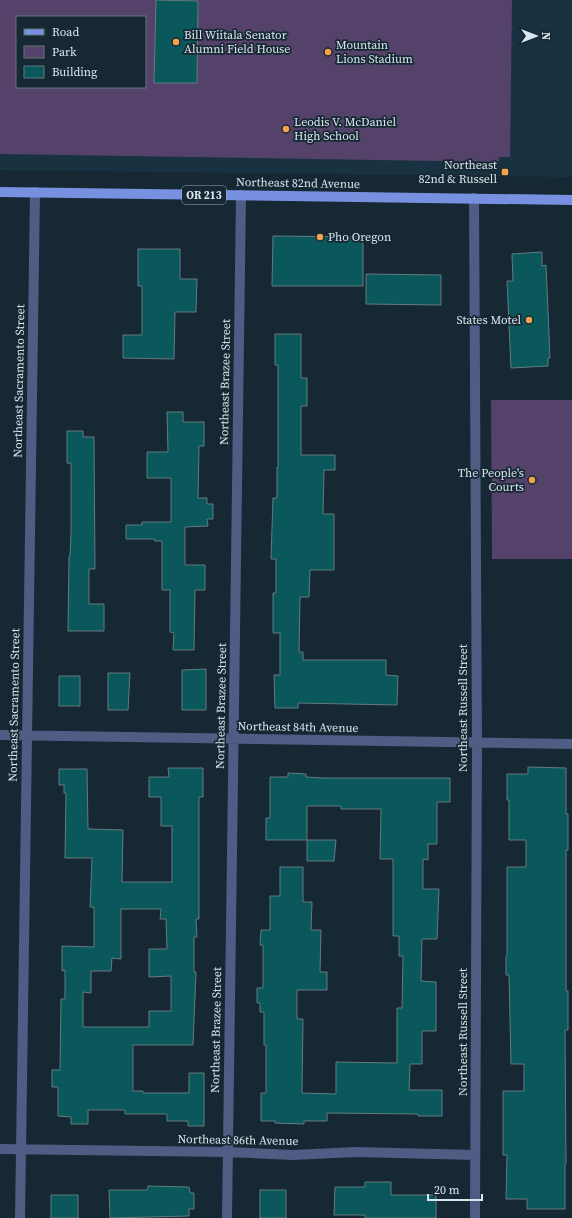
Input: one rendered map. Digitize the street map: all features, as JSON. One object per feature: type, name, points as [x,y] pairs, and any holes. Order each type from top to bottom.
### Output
[{"type":"main road","name":"Northeast 82nd Avenue","points":[[0,192],[572,200]]},
{"type":"street","name":"Northeast Sacramento Street","points":[[20,1218],[35,192]]},
{"type":"street","name":"Northeast Brazee Street","points":[[227,1218],[241,195]]},
{"type":"street","name":"Northeast Russell Street","points":[[474,198],[477,743],[475,1218]]},
{"type":"street","name":"Northeast 84th Avenue","points":[[0,735],[572,744]]},
{"type":"street","name":"Northeast 86th Avenue","points":[[0,1149],[227,1152],[293,1155],[356,1152],[475,1155]]},
{"type":"shaded area","name":"Mountain Lions Stadium","points":[[0,0],[572,0],[572,177],[0,170]]},
{"type":"green space","name":"Mountain Lions Stadium","points":[[0,0],[512,0],[510,157],[499,157],[499,162],[0,154]]},
{"type":"green space","name":"The People's Courts","points":[[491,400],[572,400],[572,559],[492,559]]},
{"type":"building","name":"Bill Wiitala Senator Alumni Field House","points":[[156,0],[198,1],[197,83],[154,83]]},
{"type":"building","points":[[273,236],[363,237],[363,286],[272,286]]},
{"type":"building","points":[[138,249],[180,249],[180,279],[197,279],[196,312],[175,312],[174,359],[123,358],[123,335],[142,335],[142,286],[138,286]]},
{"type":"building","name":"States Motel","points":[[542,252],[542,266],[546,265],[550,358],[548,358],[548,366],[511,368],[507,281],[513,281],[512,254]]},
{"type":"building","points":[[366,274],[441,275],[441,305],[366,304]]},
{"type":"building","points":[[275,334],[301,334],[301,378],[307,378],[307,406],[301,406],[301,455],[335,455],[335,470],[324,470],[323,514],[334,514],[334,570],[310,570],[309,597],[300,597],[299,652],[303,652],[303,660],[386,660],[386,675],[398,676],[397,705],[298,703],[298,708],[275,708],[274,675],[280,675],[280,633],[273,633],[273,593],[276,593],[276,559],[271,559],[273,498],[277,498],[277,467],[278,468],[278,365],[275,365]]},
{"type":"building","points":[[167,412],[183,412],[183,422],[204,422],[204,446],[199,446],[198,498],[207,498],[207,504],[213,504],[213,519],[207,519],[208,526],[185,527],[185,565],[205,565],[205,590],[195,590],[194,650],[173,650],[174,633],[170,632],[170,590],[162,590],[162,541],[155,541],[155,539],[126,539],[126,525],[142,525],[142,522],[171,522],[171,478],[147,478],[147,452],[168,452]]},
{"type":"building","points":[[67,431],[83,431],[83,437],[94,437],[95,569],[89,569],[89,604],[104,604],[104,631],[68,631],[69,556],[71,533],[71,463],[67,463]]},
{"type":"building","points":[[206,669],[206,710],[182,710],[182,670]]},
{"type":"building","points":[[108,673],[130,673],[128,710],[108,710]]},
{"type":"building","points":[[59,676],[80,676],[80,706],[59,706]]},
{"type":"building","points":[[528,767],[566,768],[568,850],[566,850],[566,991],[568,991],[568,1030],[565,1030],[565,1209],[527,1209],[527,1199],[506,1199],[507,1155],[503,1155],[503,1091],[524,1091],[524,1064],[511,1064],[509,975],[506,975],[507,867],[526,867],[526,840],[509,840],[509,800],[507,800],[507,774],[528,774]]},
{"type":"building","points":[[168,768],[203,768],[203,797],[199,797],[199,919],[196,919],[197,937],[194,937],[194,972],[196,972],[193,1045],[133,1045],[133,1091],[143,1091],[143,1093],[189,1093],[189,1073],[204,1073],[204,1126],[188,1126],[188,1121],[167,1121],[167,1114],[125,1114],[125,1110],[88,1110],[88,1124],[71,1124],[71,1117],[58,1116],[58,1087],[52,1087],[52,1070],[60,1070],[61,999],[65,999],[65,970],[62,971],[62,946],[94,947],[94,907],[90,907],[92,858],[65,858],[66,793],[64,793],[64,785],[59,785],[59,769],[87,769],[88,829],[123,830],[122,882],[172,882],[172,826],[161,826],[161,797],[149,797],[149,777],[169,777]],"holes":[[[121,909],[161,909],[160,919],[166,919],[167,949],[149,949],[149,977],[171,976],[171,1011],[149,1011],[149,1027],[83,1027],[83,992],[91,993],[91,971],[111,971],[112,958],[121,959]]]},
{"type":"building","points":[[288,773],[306,774],[306,777],[323,778],[450,778],[450,802],[437,802],[437,844],[428,844],[428,860],[423,859],[423,889],[439,889],[437,939],[422,939],[421,981],[436,982],[436,1031],[422,1031],[422,1064],[410,1064],[409,1090],[442,1090],[442,1116],[418,1116],[418,1114],[327,1113],[327,1121],[304,1121],[304,1124],[261,1121],[261,1093],[266,1093],[266,1045],[264,1045],[264,1012],[260,1012],[260,1003],[257,1003],[257,988],[263,988],[263,945],[260,945],[261,930],[270,930],[270,896],[280,896],[280,867],[303,867],[303,902],[312,902],[311,930],[321,930],[320,972],[327,972],[327,990],[297,990],[297,1019],[303,1019],[302,1093],[336,1094],[336,1062],[397,1063],[397,1008],[402,1008],[403,956],[399,956],[399,936],[393,936],[393,859],[380,859],[381,809],[341,809],[341,806],[307,806],[307,840],[266,840],[266,818],[270,818],[270,777],[288,777]]},
{"type":"building","points":[[307,840],[336,840],[334,861],[307,861]]},
{"type":"building","points":[[365,1182],[391,1182],[391,1195],[436,1195],[436,1218],[365,1218],[365,1215],[334,1215],[335,1187],[365,1187]]},
{"type":"building","points":[[148,1186],[189,1187],[190,1193],[194,1193],[194,1209],[189,1209],[189,1216],[110,1218],[109,1190],[147,1190]]},
{"type":"building","points":[[260,1190],[286,1190],[286,1218],[260,1218]]},
{"type":"building","points":[[51,1195],[78,1195],[78,1218],[51,1218]]},
{"type":"place","name":"Bill Wiitala Senator Alumni Field House","points":[[176,42]]},
{"type":"place","name":"Mountain Lions Stadium","points":[[328,52]]},
{"type":"place","name":"Leodis V. McDaniel High School","points":[[286,129]]},
{"type":"place","name":"Northeast 82nd & Russell","points":[[505,172]]},
{"type":"place","name":"Pho Oregon","points":[[320,237]]},
{"type":"place","name":"States Motel","points":[[529,320]]},
{"type":"place","name":"The People's Courts","points":[[532,480]]}]
